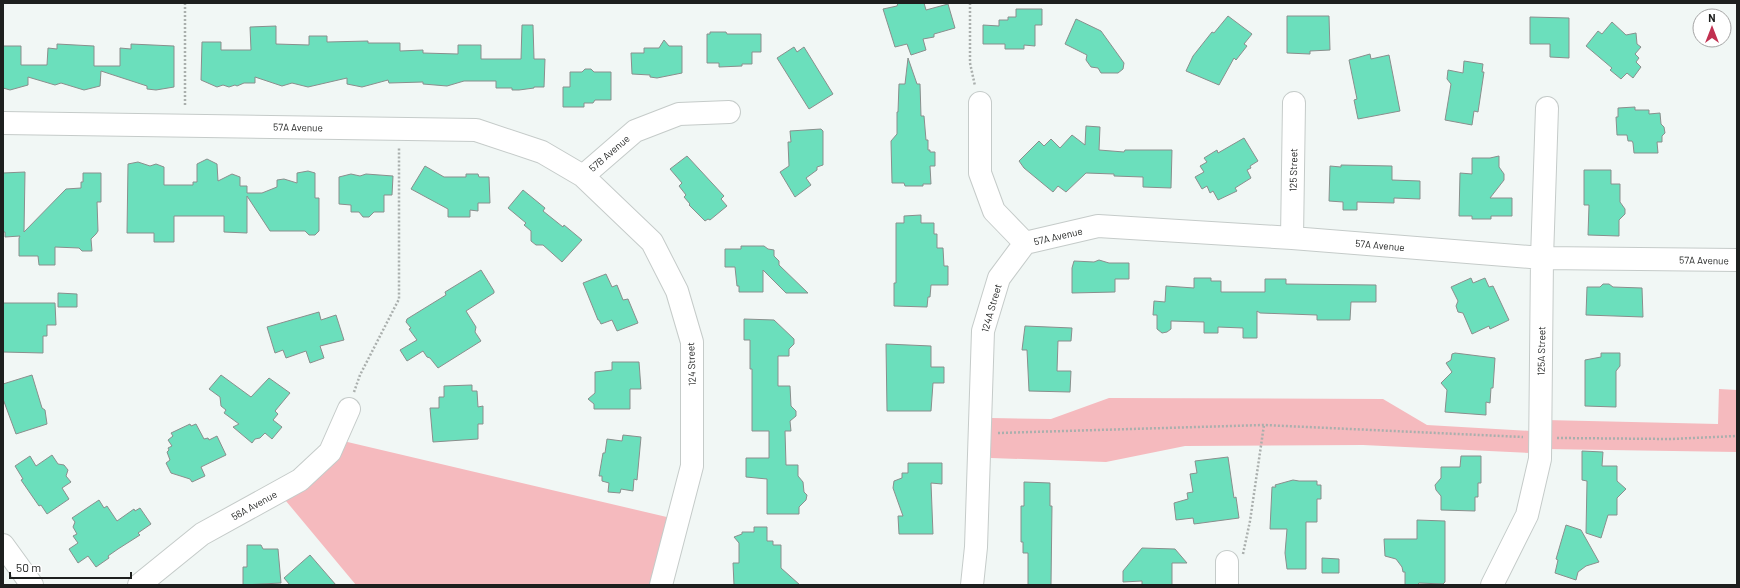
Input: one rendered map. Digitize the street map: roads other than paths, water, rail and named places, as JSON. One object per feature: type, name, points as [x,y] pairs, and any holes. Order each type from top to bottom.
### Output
[{"type":"street","points":[[980,103],[980,173],[994,212],[1025,243]]},
{"type":"street","name":"125 Street","points":[[1292,238],[1294,103]]},
{"type":"street","name":"125A Street","points":[[1492,585],[1527,516],[1540,459],[1542,258],[1548,108]]},
{"type":"street","name":"57B Avenue","points":[[583,176],[635,131],[679,114],[729,112]]},
{"type":"street","name":"57A Avenue","points":[[3,123],[476,130],[542,152],[583,176]]},
{"type":"street","name":"124 Street","points":[[583,176],[652,242],[677,291],[692,342],[692,466],[661,585]]},
{"type":"street","name":"57A Avenue","points":[[1025,243],[1098,226],[1292,238],[1542,258],[1737,260]]},
{"type":"street","name":"124A Street","points":[[972,585],[976,547],[983,331],[999,278],[1025,243]]},
{"type":"street","name":"56A Avenue","points":[[139,585],[202,534],[300,480],[330,452],[349,409]]},
{"type":"street","points":[[3,545],[32,585]]},
{"type":"street","points":[[1227,562],[1227,585]]}]
